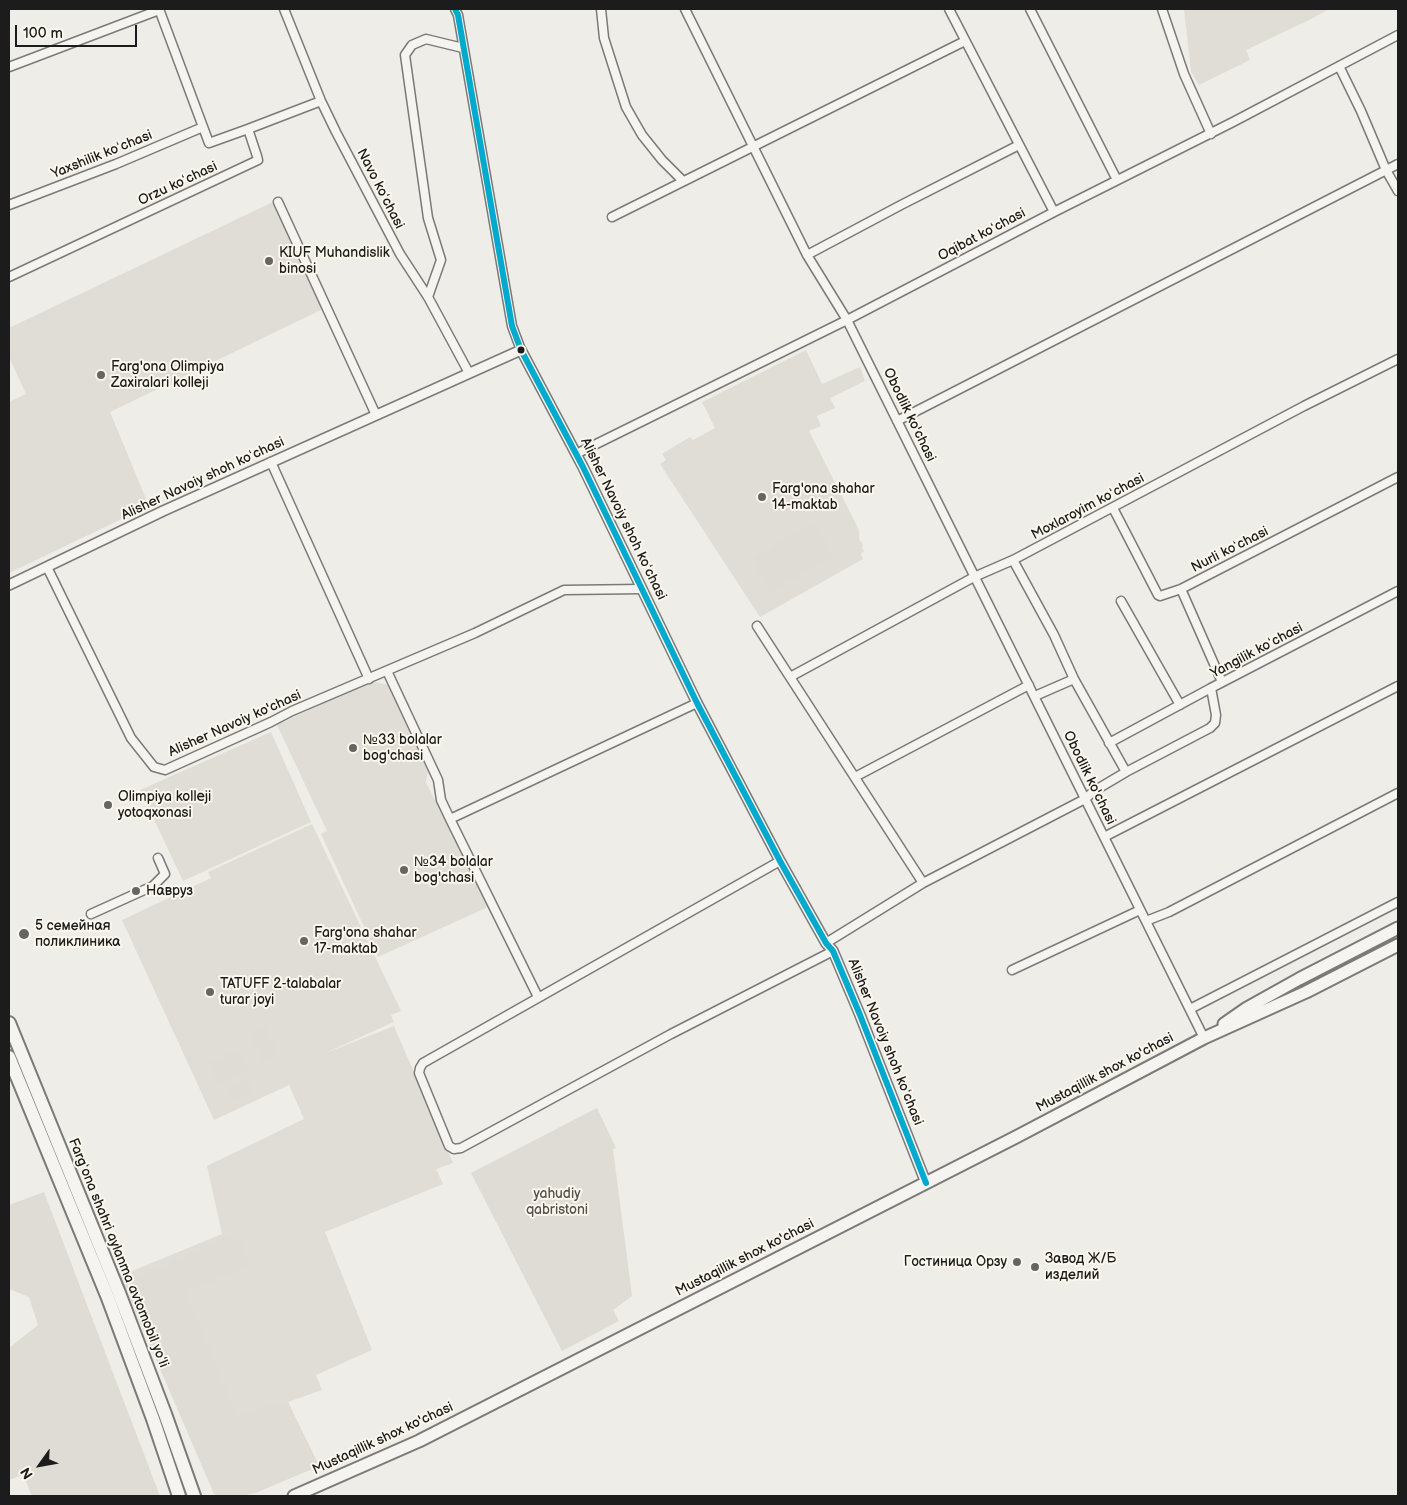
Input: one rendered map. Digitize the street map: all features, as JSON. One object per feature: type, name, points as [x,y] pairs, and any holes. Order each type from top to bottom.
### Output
[{"type":"highway","name":"Fargʻona shahri aylanma avtomobil yoʻli","points":[[9,1023],[122,1302],[194,1496]]},
{"type":"highway","name":"Fargʻona shahri aylanma avtomobil yoʻli","points":[[9,1058],[108,1298],[153,1419],[179,1496]]},
{"type":"main road","name":"Mustaqillik shox ko'chasi","points":[[1204,1038],[1247,1008],[1300,978],[1398,928]]},
{"type":"main road","name":"Mustaqillik shox ko'chasi","points":[[294,1496],[419,1441],[926,1183],[1204,1038],[1306,992],[1398,945]]},
{"type":"street","name":"Navo koʻchasi","points":[[284,9],[321,101],[400,254],[428,297],[469,373]]},
{"type":"street","points":[[455,9],[458,15],[512,326],[521,350]]},
{"type":"street","points":[[601,9],[604,38],[626,107],[642,135],[662,160],[683,181]]},
{"type":"street","name":"Obodlik ko'chasi","points":[[685,9],[807,255],[847,320],[1204,1038]]},
{"type":"street","points":[[949,9],[1054,212]]},
{"type":"street","points":[[1030,9],[1117,180]]},
{"type":"street","points":[[1162,9],[1184,74],[1211,134]]},
{"type":"street","points":[[9,67],[159,10],[209,142],[248,130],[321,101]]},
{"type":"street","name":"Oqibat koʻchasi","points":[[576,454],[847,320],[1054,212],[1211,134],[1398,35]]},
{"type":"street","points":[[428,297],[441,260],[428,218],[405,55],[412,45],[426,39],[463,48]]},
{"type":"street","points":[[612,217],[964,41]]},
{"type":"street","points":[[1339,66],[1361,111],[1386,170],[1398,192]]},
{"type":"street","name":"Yaxshilik koʻchasi","points":[[9,205],[116,164],[203,127]]},
{"type":"street","name":"Orzu koʻchasi","points":[[9,277],[258,160],[248,130]]},
{"type":"street","points":[[807,255],[901,204],[1019,145]]},
{"type":"street","points":[[897,421],[1398,164]]},
{"type":"street","points":[[278,202],[376,415]]},
{"type":"street","name":"Alisher Navoiy shoh koʻchasi","points":[[9,585],[270,462],[521,350],[576,454],[697,703],[780,861],[832,951],[860,1015],[926,1183]]},
{"type":"street","name":"Moxlaroyim koʻchasi","points":[[790,677],[974,576],[1013,560],[1304,406],[1398,359]]},
{"type":"street","points":[[270,462],[369,678]]},
{"type":"street","name":"Nurli koʻchasi","points":[[1113,508],[1158,595],[1164,596],[1398,477]]},
{"type":"street","points":[[1013,560],[1054,635],[1074,679],[1126,772]]},
{"type":"street","name":"Alisher Navoiy ko'chasi","points":[[47,567],[131,738],[154,767],[165,770],[272,722],[292,711],[475,633],[564,590],[642,588]]},
{"type":"street","points":[[1180,589],[1222,682]]},
{"type":"street","name":"Yangilik koʻchasi","points":[[826,943],[923,883],[1085,799],[1094,791],[1126,772],[1210,728],[1214,723],[1216,715],[1211,688],[1398,591]]},
{"type":"street","points":[[1121,601],[1180,705]]},
{"type":"street","points":[[758,626],[923,883]]},
{"type":"street","points":[[387,671],[438,780],[441,800],[538,997]]},
{"type":"street","points":[[1035,696],[1074,679]]},
{"type":"street","points":[[855,777],[1029,685]]},
{"type":"street","name":"Obodlik ko'chasi","points":[[1104,836],[1398,686]]},
{"type":"street","points":[[1110,743],[1211,688]]},
{"type":"street","points":[[450,819],[697,703]]},
{"type":"street","points":[[1146,921],[1169,912],[1398,793]]},
{"type":"street","points":[[91,914],[153,886],[164,874],[158,858]]},
{"type":"street","points":[[780,861],[424,1063],[420,1068],[419,1074],[449,1146],[454,1149],[461,1148],[671,1034],[832,951]]},
{"type":"street","points":[[1190,1009],[1398,902]]},
{"type":"street","points":[[1012,970],[1140,910]]},
{"type":"shaded area","points":[[1184,9],[1329,9],[1246,50],[1250,60],[1199,85],[1191,72]]},
{"type":"shaded area","name":"Farg'ona Olimpiya Zaxiralari kolleji","points":[[275,201],[327,307],[110,412],[149,506],[9,573],[9,402],[26,394],[9,357],[9,328]]},
{"type":"shaded area","name":"Farg'ona shahar 14-maktab","points":[[806,350],[822,384],[860,367],[865,381],[830,398],[835,408],[817,416],[821,426],[809,431],[859,530],[859,539],[864,551],[861,554],[863,559],[760,617],[660,464],[666,460],[662,454],[690,437],[693,440],[715,428],[702,402]]},
{"type":"shaded area","points":[[371,681],[388,685],[428,772],[426,782],[488,907],[378,957],[321,834],[327,831],[277,725]]},
{"type":"shaded area","points":[[271,732],[311,822],[183,881],[140,790]]},
{"type":"shaded area","points":[[312,824],[401,1011],[391,1015],[394,1022],[323,1054],[394,1026],[453,1163],[436,1169],[443,1184],[325,1232],[372,1350],[316,1375],[322,1390],[288,1402],[319,1466],[255,1493],[120,1276],[222,1234],[207,1166],[304,1119],[289,1085],[214,1120],[122,920],[211,878],[208,872]]},
{"type":"green space","points":[[815,522],[834,557],[770,592],[751,558]]},
{"type":"green space","points":[[265,1026],[278,1054],[263,1062],[250,1033]]},
{"type":"green space","points":[[239,1049],[249,1070],[219,1084],[209,1063]]},
{"type":"green space","points":[[247,1080],[252,1091],[233,1100],[228,1089]]},
{"type":"green space","name":"yahudiy qabristoni","points":[[597,1108],[616,1148],[613,1149],[632,1296],[613,1310],[619,1321],[562,1351],[471,1173]]},
{"type":"green space","points":[[44,1192],[160,1496],[32,1496],[23,1475],[9,1480],[9,1348],[38,1325],[29,1297],[9,1289],[9,1205]]},
{"type":"green space","points":[[237,1232],[250,1266],[186,1292],[236,1414],[243,1414],[259,1407],[288,1402],[319,1466],[255,1493],[243,1496],[217,1496],[214,1494],[120,1276],[132,1271],[144,1275]]},
{"type":"transit line","points":[[455,9],[458,15],[512,326],[521,350],[583,467],[697,703],[780,861],[826,943],[833,951],[926,1183]]},
{"type":"place","name":"KIUF Muhandislik binosi","points":[[269,261]]},
{"type":"place","name":"Farg'ona Olimpiya Zaxiralari kolleji","points":[[101,375]]},
{"type":"place","name":"Farg'ona shahar 14-maktab","points":[[762,497]]},
{"type":"place","name":"№33 bolalar bog'chasi","points":[[353,748]]},
{"type":"place","name":"Olimpiya kolleji yotoqxonasi","points":[[108,805]]},
{"type":"place","name":"№34 bolalar bog'chasi","points":[[404,870]]},
{"type":"place","name":"Навруз","points":[[136,891]]},
{"type":"place","name":"5 семейная поликлиника","points":[[24,934]]},
{"type":"place","name":"Farg'ona shahar 17-maktab","points":[[304,941]]},
{"type":"place","name":"TATUFF 2-talabalar turar joyi","points":[[210,992]]},
{"type":"place","name":"Гостиница Орзу","points":[[1017,1262]]},
{"type":"place","name":"Завод Ж/Б изделий","points":[[1035,1267]]}]
